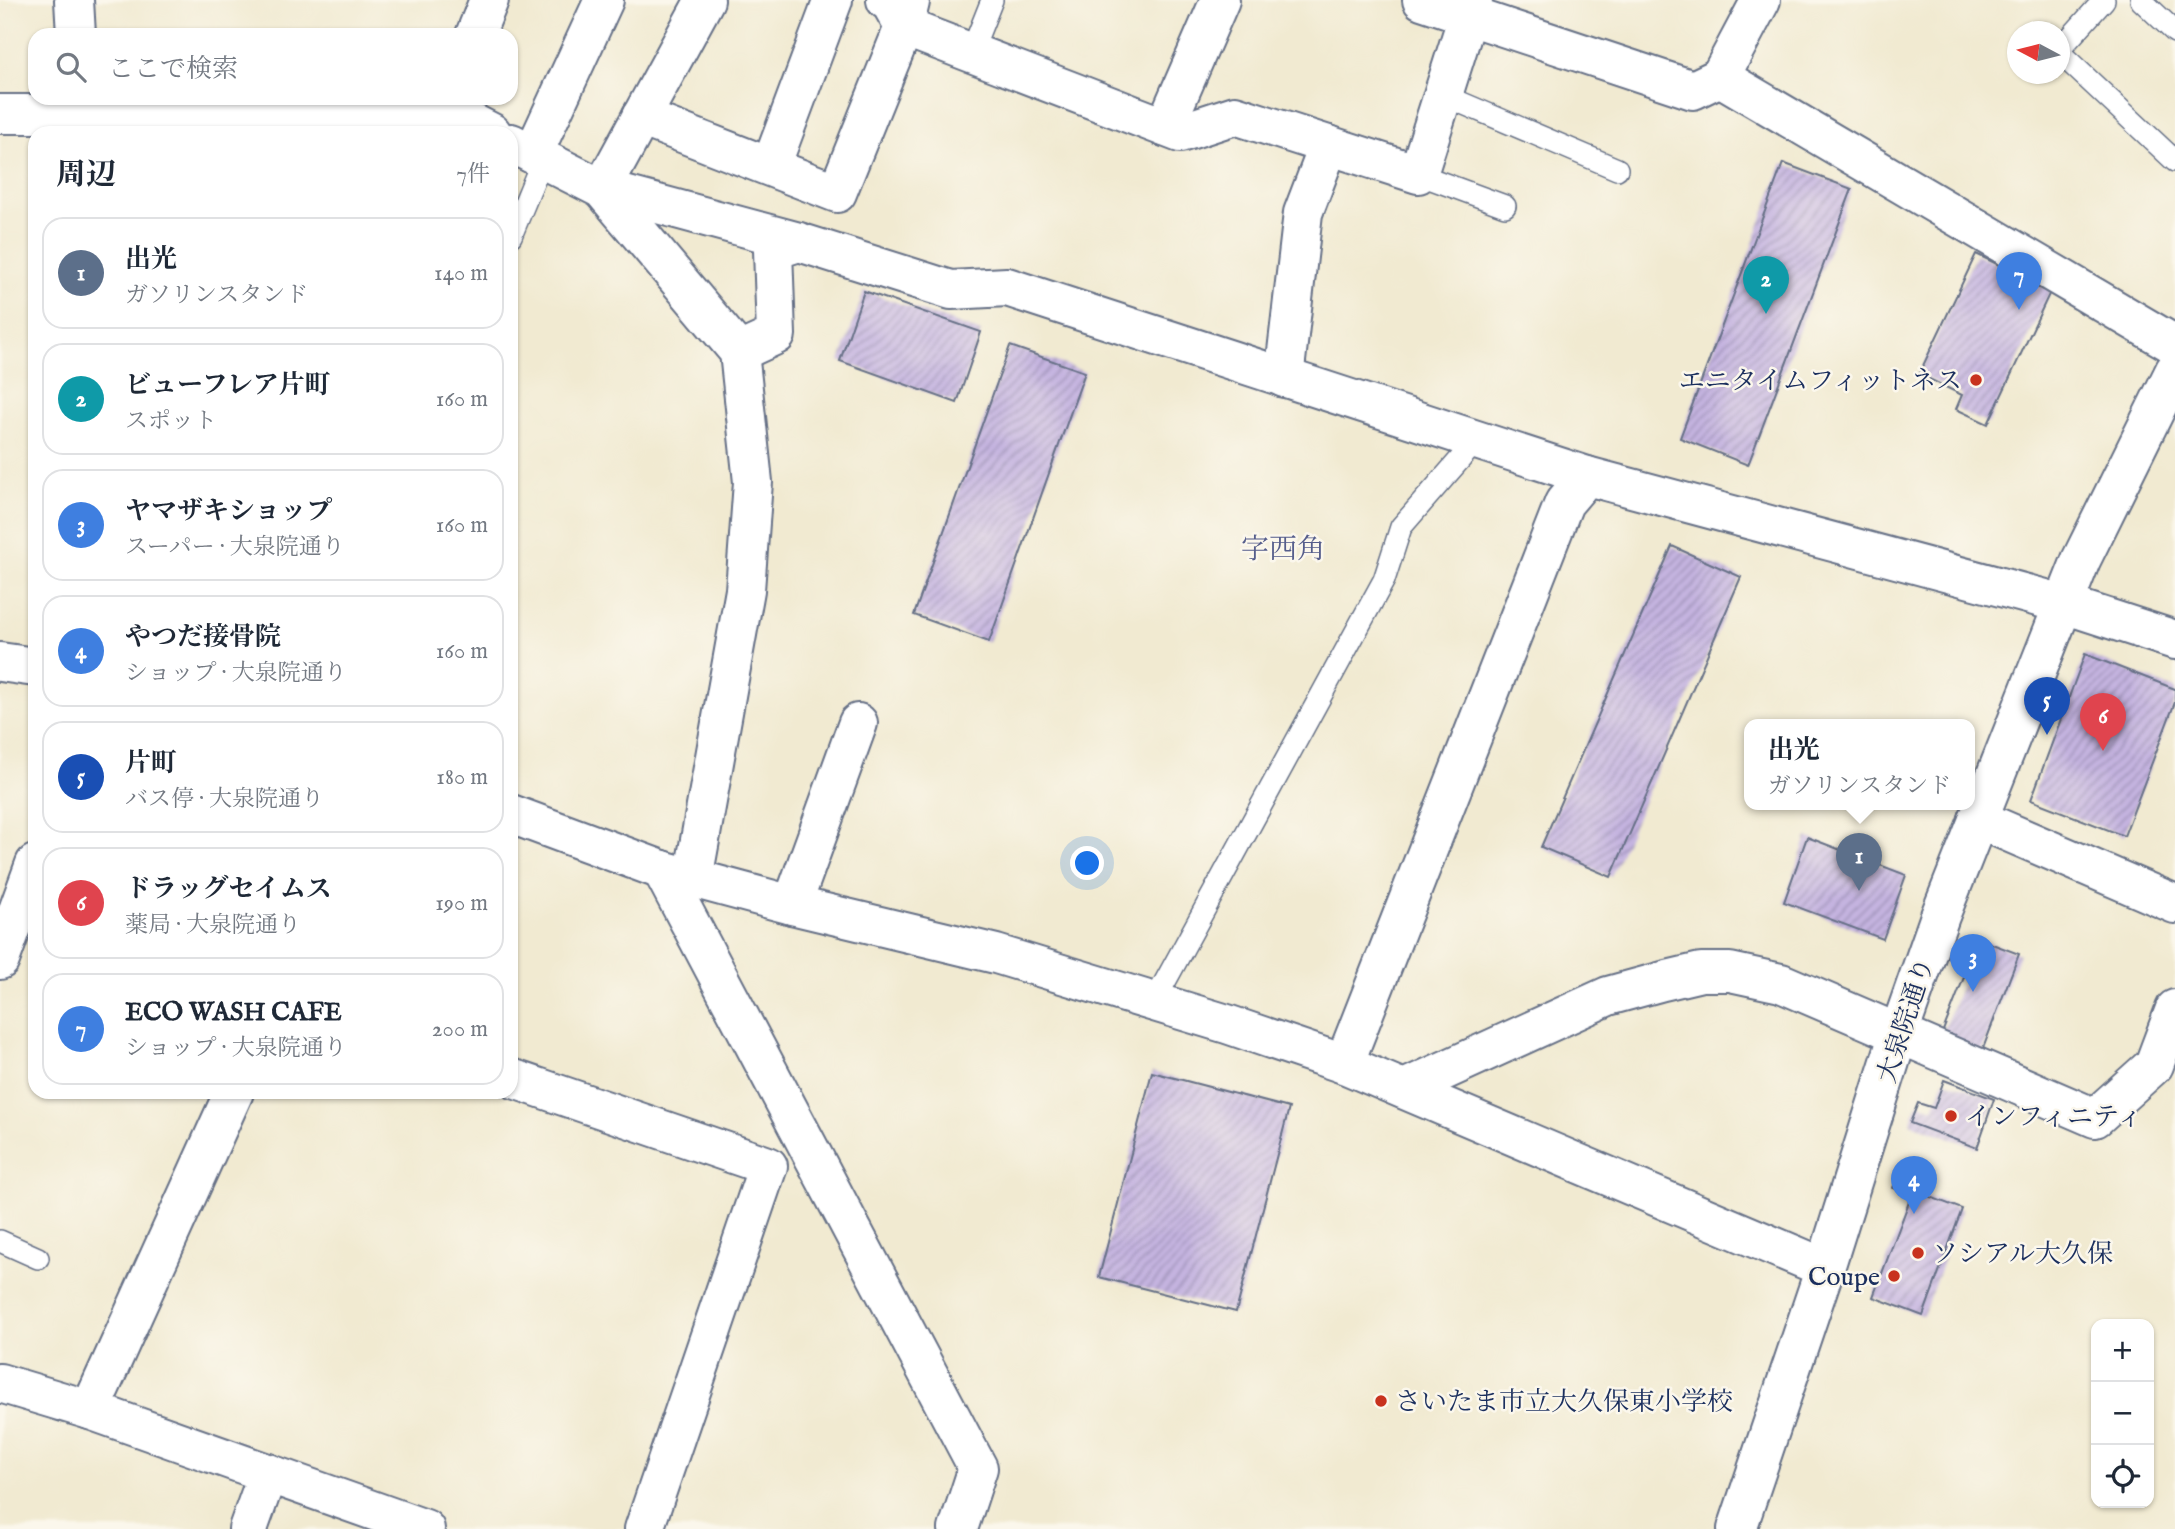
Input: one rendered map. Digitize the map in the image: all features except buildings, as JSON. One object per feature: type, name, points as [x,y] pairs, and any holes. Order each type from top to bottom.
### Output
[{"type":"street","points":[[74,0],[76,28]]},
{"type":"street","points":[[478,28],[489,0]]},
{"type":"street","points":[[604,0],[529,152],[603,189],[799,242],[951,290],[1006,287],[1587,476],[2064,604],[2175,640]]},
{"type":"street","points":[[603,189],[705,0]]},
{"type":"street","points":[[771,166],[833,0]]},
{"type":"street","points":[[1165,127],[1220,0]]},
{"type":"street","points":[[1422,0],[1471,7],[1693,90],[1720,77],[1761,0]]},
{"type":"street","points":[[641,117],[837,193],[900,9],[971,53],[1180,133],[1235,115],[1418,174],[1471,7]]},
{"type":"street","points":[[1720,77],[2175,345]]},
{"type":"street","points":[[0,114],[389,124],[456,106],[483,126]]},
{"type":"street","points":[[1284,378],[1303,213],[1329,145]]},
{"type":"street","points":[[603,189],[739,352],[753,482],[745,590],[678,874],[978,1468],[958,1529]]},
{"type":"street","points":[[739,352],[776,335],[772,250],[799,242]]},
{"type":"street","name":"大泉院通り","points":[[1737,1529],[1825,1268],[1899,1033],[1940,916],[2081,560],[2175,370]]},
{"type":"street","points":[[1344,1064],[1564,503],[1587,476]]},
{"type":"street","points":[[0,662],[28,666]]},
{"type":"street","points":[[792,905],[858,723]]},
{"type":"street","points":[[518,817],[678,874],[792,905],[996,954],[1344,1064],[1825,1268]]},
{"type":"street","points":[[1978,819],[2175,904]]},
{"type":"street","points":[[0,960],[28,883]]},
{"type":"street","points":[[1404,1089],[1608,996],[1701,972],[1730,972],[1781,983],[2095,1118],[2154,1065],[2175,1009]]},
{"type":"street","points":[[518,1080],[768,1166],[644,1529]]},
{"type":"street","points":[[90,1410],[231,1099]]},
{"type":"street","points":[[0,1382],[90,1410],[411,1527]]},
{"type":"street","points":[[248,1529],[268,1473]]},
{"type":"lane","points":[[971,53],[992,0]]},
{"type":"lane","points":[[2070,39],[2104,0]]},
{"type":"lane","points":[[2141,0],[2175,32]]},
{"type":"lane","points":[[2070,60],[2175,160]]},
{"type":"lane","points":[[1443,95],[1617,169]]},
{"type":"lane","points":[[518,203],[529,152]]},
{"type":"lane","points":[[1418,174],[1505,206]]},
{"type":"lane","points":[[1154,1002],[1384,580],[1401,527],[1476,441]]},
{"type":"lane","points":[[0,1241],[38,1258]]},
{"type":"place","name":"ECO WASH CAFE","points":[[2019,310]]},
{"type":"place","name":"ビューフレア片町","points":[[1766,314]]},
{"type":"place","name":"エニタイムフィットネス","points":[[1976,380]]},
{"type":"place","name":"片町","points":[[2047,735]]},
{"type":"place","name":"ドラッグセイムス","points":[[2103,751]]},
{"type":"place","name":"出光","points":[[1859,891]]},
{"type":"place","name":"ヤマザキショップ","points":[[1973,992]]},
{"type":"place","name":"インフィニティ","points":[[1951,1116]]},
{"type":"place","name":"やつだ接骨院","points":[[1914,1214]]},
{"type":"place","name":"ソシアル大久保","points":[[1918,1253]]},
{"type":"place","name":"Coupe","points":[[1894,1276]]},
{"type":"place","name":"さいたま市立大久保東小学校","points":[[1381,1401]]},
{"type":"district","name":"字西角","points":[[1283,548]]}]
